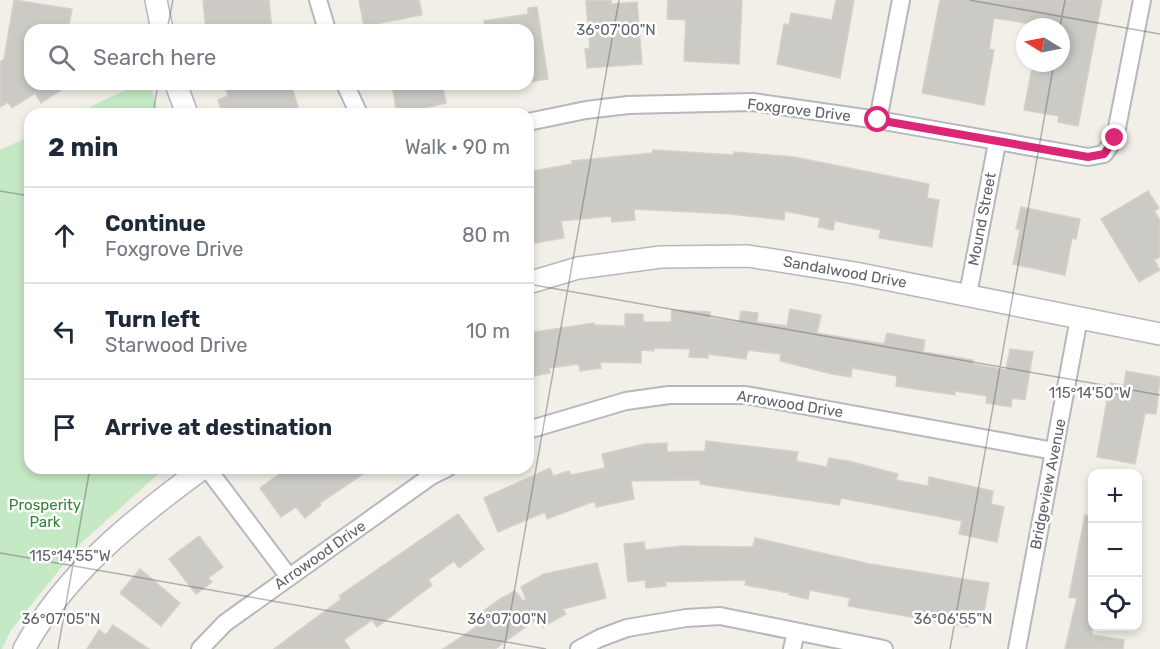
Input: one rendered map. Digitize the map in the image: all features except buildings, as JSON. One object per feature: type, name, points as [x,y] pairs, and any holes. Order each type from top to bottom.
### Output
[{"type":"street","points":[[156,0],[161,24]]},
{"type":"street","points":[[318,0],[325,24]]},
{"type":"street","points":[[878,120],[901,0]]},
{"type":"street","name":"Foxgrove Drive","points":[[534,121],[586,110],[628,105],[753,102],[878,120],[997,143],[1088,157],[1104,154],[1115,138],[1142,0]]},
{"type":"street","points":[[178,90],[185,108]]},
{"type":"street","points":[[348,90],[355,108]]},
{"type":"street","name":"Mound Street","points":[[968,294],[997,143]]},
{"type":"street","name":"Sandalwood Drive","points":[[534,281],[578,268],[661,257],[748,256],[968,294],[1160,334]]},
{"type":"street","name":"Bridgeview Avenue","points":[[1017,649],[1079,318]]},
{"type":"street","name":"Arrowood Drive","points":[[534,428],[626,400],[669,395],[746,395],[1054,452]]},
{"type":"street","points":[[24,649],[74,576],[135,518],[197,474]]},
{"type":"street","points":[[210,474],[289,577]]},
{"type":"street","name":"Arrowood Drive","points":[[200,649],[225,623],[438,474]]},
{"type":"street","points":[[579,649],[627,628],[686,618],[720,616],[884,649]]},
{"type":"street","points":[[792,649],[796,632]]},
{"type":"green space","points":[[125,90],[152,90],[157,108],[88,108]]},
{"type":"green space","name":"Prosperity Park","points":[[24,139],[24,474],[158,474],[80,544],[11,630],[2,649],[0,649],[0,150]]},
{"type":"route","points":[[878,120],[997,143],[1088,157],[1104,154],[1115,138]]}]
